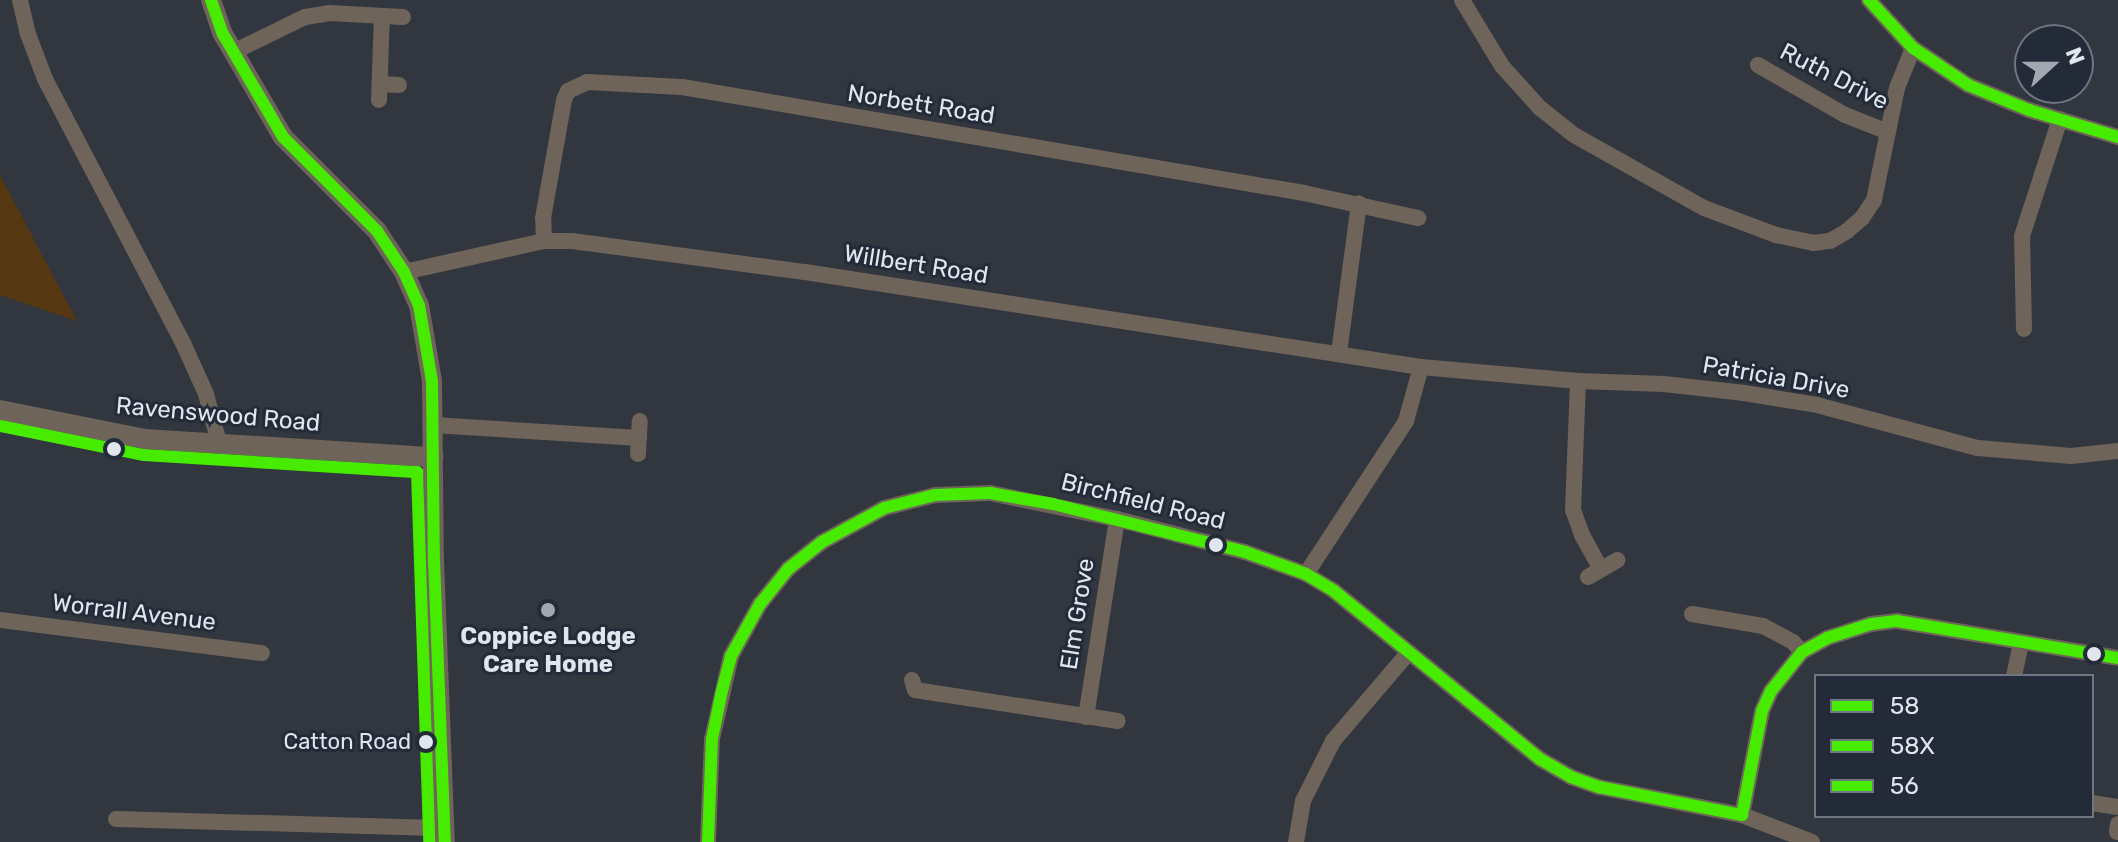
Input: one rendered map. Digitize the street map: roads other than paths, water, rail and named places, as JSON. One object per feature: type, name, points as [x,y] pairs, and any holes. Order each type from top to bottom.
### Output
[{"type":"street","points":[[20,0],[28,34],[45,79],[183,343],[206,394],[219,443]]},
{"type":"street","points":[[116,819],[445,835],[433,425],[427,336],[404,272],[377,231],[283,137],[233,52],[211,0]]},
{"type":"street","points":[[1462,0],[1474,25],[1512,78],[1540,108],[1574,135],[1704,208],[1776,235],[1813,243],[1830,241],[1862,218],[1874,200],[1897,88],[1913,48]]},
{"type":"street","points":[[1869,0],[1913,48],[1968,85],[2118,137]]},
{"type":"street","points":[[233,52],[305,17],[329,13],[403,17]]},
{"type":"street","points":[[382,16],[379,92],[399,85]]},
{"type":"street","name":"Ruth Drive","points":[[1758,65],[1845,115],[1888,132]]},
{"type":"street","name":"Norbett Road","points":[[544,241],[543,218],[564,100],[568,91],[587,82],[682,87],[1359,203],[1418,218]]},
{"type":"street","points":[[2024,329],[2022,236],[2060,119]]},
{"type":"street","points":[[1339,353],[1359,203]]},
{"type":"street","name":"Willbert Road","points":[[404,272],[544,241],[572,241],[719,260],[1421,367]]},
{"type":"street","points":[[1306,574],[1406,421],[1421,367]]},
{"type":"street","name":"Patricia Drive","points":[[1421,367],[1578,381],[1664,384],[1817,405],[1978,448],[2006,452],[2071,456],[2118,451]]},
{"type":"street","points":[[1578,381],[1573,510],[1595,573],[1617,560]]},
{"type":"street","name":"Ravenswood Road","points":[[0,410],[145,439],[433,457]]},
{"type":"street","points":[[433,425],[639,438]]},
{"type":"street","name":"Birchfield Road","points":[[708,842],[712,739],[731,656],[760,604],[788,569],[857,520],[884,508],[935,495],[990,493],[1117,519],[1245,552],[1306,574],[1334,591],[1528,750],[1571,777],[1599,787],[1742,815],[1812,842]]},
{"type":"street","name":"Elm Grove","points":[[1086,717],[1117,519]]},
{"type":"street","points":[[1692,614],[1763,626],[1793,642],[1802,652]]},
{"type":"street","name":"Worrall Avenue","points":[[0,620],[262,653]]},
{"type":"street","points":[[1742,815],[1762,711],[1781,675],[1802,652],[1858,628],[1897,621],[2118,658]]},
{"type":"street","points":[[2014,674],[2021,642]]},
{"type":"street","points":[[1296,842],[1303,801],[1333,741],[1409,652]]},
{"type":"street","points":[[912,680],[915,690],[1118,721]]},
{"type":"street","points":[[2094,803],[2118,807]]},
{"type":"street","points":[[2117,832],[2118,824]]},
{"type":"place","name":"Coppice Lodge Care Home","points":[[548,610]]},
{"type":"place","name":"Catton Road","points":[[426,742]]}]
